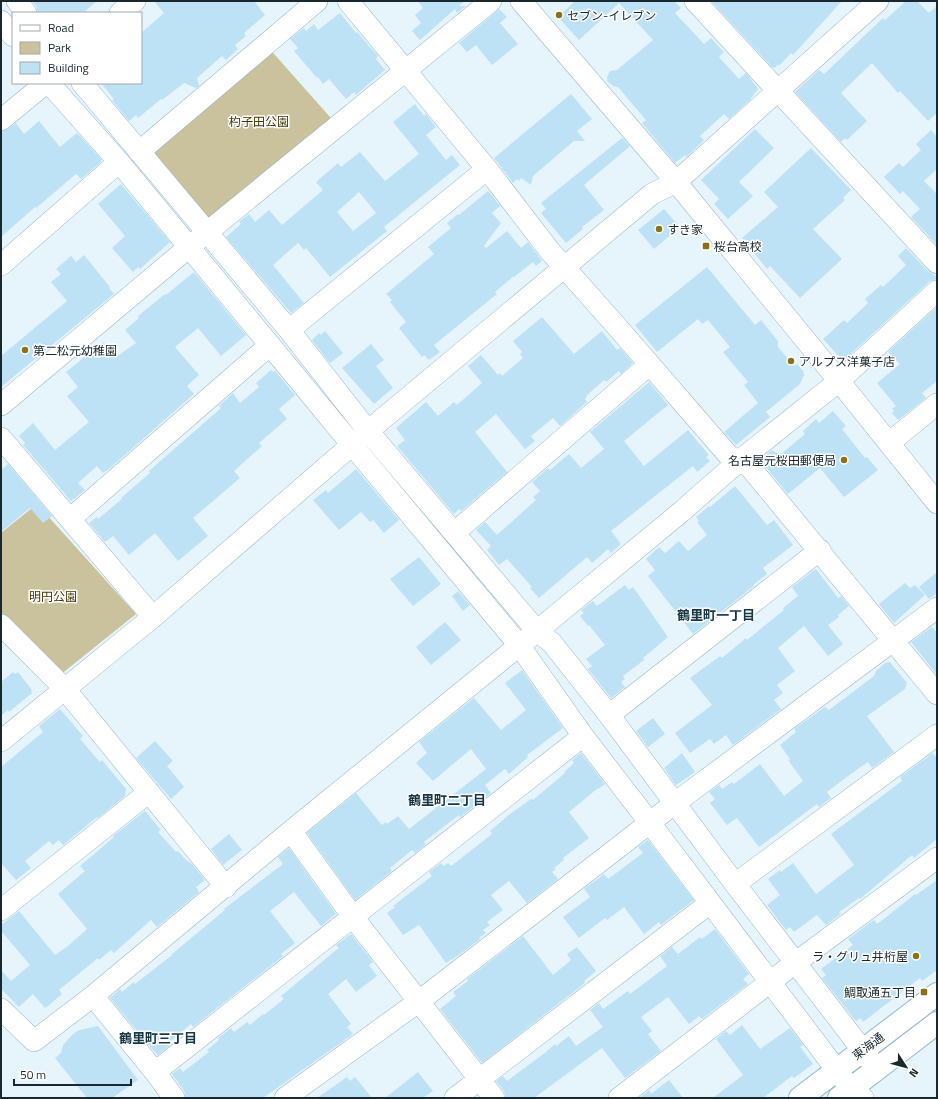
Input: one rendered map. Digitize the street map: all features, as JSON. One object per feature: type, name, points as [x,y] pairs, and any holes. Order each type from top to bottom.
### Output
[{"type":"main road","name":"東海通","points":[[800,1098],[937,994]]},
{"type":"main road","name":"東海通","points":[[851,1095],[877,1069],[937,1023]]},
{"type":"street","points":[[16,1],[25,12]]},
{"type":"street","points":[[121,12],[135,1]]},
{"type":"street","points":[[139,152],[317,1]]},
{"type":"street","points":[[348,1],[487,168],[549,250],[620,328],[729,456],[749,466],[820,550],[937,694]]},
{"type":"street","points":[[1,405],[189,247],[407,71],[491,1]]},
{"type":"street","points":[[521,1],[676,182],[937,503]]},
{"type":"street","points":[[695,1],[937,263]]},
{"type":"street","points":[[1,740],[153,617],[368,432],[652,194],[676,182],[878,1]]},
{"type":"street","points":[[1,21],[12,35]]},
{"type":"street","points":[[1,120],[45,84]]},
{"type":"street","points":[[50,84],[119,162],[519,645],[582,736],[650,823],[837,1070],[851,1095]]},
{"type":"street","points":[[83,84],[289,330],[368,432],[537,631],[552,643],[609,715],[735,884],[877,1069]]},
{"type":"street","points":[[1,265],[119,162]]},
{"type":"street","points":[[289,330],[487,168]]},
{"type":"street","points":[[1,1009],[34,1041],[93,996],[291,831],[681,512],[739,461],[839,381],[937,291]]},
{"type":"street","points":[[70,519],[270,345]]},
{"type":"street","points":[[454,534],[650,365]]},
{"type":"street","points":[[889,443],[937,404]]},
{"type":"street","points":[[1,438],[153,617]]},
{"type":"street","points":[[609,715],[820,550]]},
{"type":"street","points":[[285,1098],[309,1091],[418,1002],[675,803],[937,608]]},
{"type":"street","points":[[1,625],[64,688],[226,886]]},
{"type":"street","points":[[735,884],[937,735]]},
{"type":"street","points":[[155,1072],[582,736]]},
{"type":"street","points":[[1,910],[149,792]]},
{"type":"street","points":[[291,831],[353,917],[494,1098]]},
{"type":"street","points":[[619,1098],[937,858]]},
{"type":"street","points":[[455,1098],[710,903]]},
{"type":"street","points":[[93,996],[155,1072],[174,1098]]},
{"type":"green space","name":"杓子田公園","points":[[267,46],[337,125],[208,230],[141,153]]},
{"type":"green space","name":"明円公園","points":[[37,504],[136,614],[60,675],[1,612],[1,533]]},
{"type":"building","points":[[32,1],[97,1],[84,12],[38,12],[36,6]]},
{"type":"building","points":[[154,1],[254,1],[265,15],[244,33],[246,36],[235,45],[238,49],[226,60],[222,56],[197,78],[199,86],[196,88],[184,83],[138,118],[136,115],[129,121],[112,100],[114,99],[102,84],[142,84],[142,32],[164,13]]},
{"type":"building","points":[[418,1],[465,1],[459,6],[466,6],[457,13],[455,9],[420,40],[412,31],[421,23],[415,15],[423,8]]},
{"type":"building","points":[[575,1],[674,1],[681,8],[675,13],[704,44],[711,38],[724,52],[719,57],[739,79],[746,73],[758,89],[750,100],[729,119],[724,114],[700,136],[704,140],[700,144],[686,157],[685,155],[675,163],[642,123],[646,120],[618,87],[613,86],[607,81],[610,71],[617,70],[653,40],[619,3],[579,40],[558,17]]},
{"type":"building","points":[[711,1],[842,1],[793,55],[791,53],[779,66],[778,64],[775,68],[772,67]]},
{"type":"building","points":[[906,1],[917,1],[929,13],[937,6],[937,113],[928,121],[900,91],[898,93],[872,63],[841,93],[867,121],[847,140],[845,138],[841,142],[795,92],[819,70],[824,74],[883,18],[885,20]]},
{"type":"building","points":[[499,9],[507,17],[500,23],[518,44],[492,65],[476,45],[467,52],[459,43]]},
{"type":"building","points":[[340,13],[356,33],[357,32],[378,56],[376,59],[385,70],[356,95],[354,92],[346,99],[329,79],[323,84],[318,77],[317,78],[294,51],[298,48],[290,39],[304,28],[306,31],[314,24],[318,30]]},
{"type":"building","points":[[571,94],[592,119],[577,131],[585,141],[574,141],[533,176],[531,185],[521,178],[519,181],[517,179],[513,183],[494,158]]},
{"type":"building","points":[[415,104],[424,116],[426,114],[436,127],[426,135],[446,160],[452,155],[460,165],[384,227],[387,231],[330,277],[306,248],[304,250],[298,243],[273,265],[304,303],[291,313],[226,237],[241,224],[239,222],[249,214],[255,222],[269,210],[282,225],[323,190],[316,182],[338,163],[341,167],[360,152],[385,181],[419,154],[393,122]],"holes":[[[359,192],[376,213],[353,231],[337,212]]]},
{"type":"building","points":[[39,121],[60,147],[77,133],[101,159],[101,162],[81,179],[76,174],[1,237],[1,132],[16,123],[24,134]]},
{"type":"building","points":[[755,129],[774,148],[739,182],[753,196],[728,219],[714,204],[719,199],[701,180]]},
{"type":"building","points":[[931,130],[937,137],[937,169],[924,181],[937,194],[937,245],[911,217],[920,209],[903,191],[900,194],[884,177],[899,163],[903,167],[921,150],[916,144]]},
{"type":"building","points":[[622,138],[630,146],[584,185],[604,210],[582,227],[583,229],[566,243],[541,213],[546,209],[541,203]]},
{"type":"building","points":[[811,148],[851,190],[843,198],[845,200],[813,229],[842,259],[800,298],[770,266],[767,269],[742,238],[778,207],[764,192]]},
{"type":"building","points":[[121,184],[170,242],[140,269],[138,267],[133,272],[112,248],[125,236],[98,204]]},
{"type":"building","points":[[488,191],[500,206],[492,213],[501,223],[484,246],[486,248],[507,231],[521,248],[528,242],[542,261],[536,266],[533,262],[514,276],[495,292],[497,294],[434,345],[440,352],[429,360],[424,355],[422,357],[399,328],[406,322],[390,302],[392,300],[386,294],[434,254],[428,247],[451,228],[447,223]]},
{"type":"building","name":"すき家","points":[[664,209],[680,227],[654,249],[638,230]]},
{"type":"building","points":[[906,248],[928,271],[937,277],[937,279],[929,282],[843,361],[823,339],[844,320],[847,323],[868,303],[865,299],[881,285],[883,287],[906,265],[898,256]]},
{"type":"building","points":[[84,255],[114,294],[1,387],[1,356],[67,301],[51,282],[61,274],[56,269],[71,256],[76,262]]},
{"type":"building","points":[[707,267],[755,325],[761,320],[778,341],[778,347],[794,366],[797,364],[803,371],[804,375],[800,384],[766,412],[770,417],[736,445],[724,432],[758,403],[744,385],[748,382],[723,352],[730,347],[708,320],[702,324],[698,319],[657,352],[635,325]]},
{"type":"building","points":[[194,272],[246,335],[221,356],[198,328],[175,347],[199,375],[187,386],[194,394],[109,469],[103,473],[97,466],[78,483],[85,490],[71,501],[23,445],[25,443],[19,436],[33,423],[55,450],[89,422],[67,396],[78,387],[66,372],[103,342],[116,357],[136,343],[125,330],[139,318],[138,316]]},
{"type":"building","points":[[937,307],[937,381],[922,393],[926,398],[898,420],[892,413],[894,411],[892,409],[896,406],[877,383],[900,364],[888,352]]},
{"type":"building","points":[[542,317],[574,354],[602,331],[617,350],[620,348],[633,363],[621,374],[619,371],[606,382],[604,380],[586,396],[587,397],[585,399],[587,402],[560,426],[553,418],[531,436],[535,441],[525,449],[496,414],[475,432],[507,472],[461,511],[459,509],[454,514],[397,446],[405,440],[396,428],[426,402],[438,416],[454,402],[457,405],[482,383],[468,366],[481,355],[498,375],[500,373],[502,376],[523,358],[520,354],[522,352],[513,341]]},
{"type":"building","points":[[325,331],[343,353],[330,363],[312,340],[319,333],[321,335]]},
{"type":"building","points":[[371,344],[384,360],[376,366],[393,388],[374,404],[342,368]]},
{"type":"building","points":[[271,370],[273,372],[275,371],[295,395],[279,409],[287,419],[259,443],[262,446],[234,471],[240,478],[193,518],[208,536],[178,561],[155,533],[129,555],[113,536],[105,542],[89,523],[97,517],[98,519],[122,499],[121,498],[150,473],[149,471],[221,408],[219,406],[233,393],[240,403],[259,387],[256,383]]},
{"type":"building","points":[[649,382],[668,405],[624,441],[644,466],[688,430],[709,455],[706,457],[710,461],[697,472],[693,466],[611,531],[621,544],[611,553],[608,549],[592,563],[587,557],[539,598],[530,588],[532,587],[507,559],[499,565],[487,550],[491,546],[476,530],[485,522],[497,535],[536,500],[533,497],[540,491],[532,482],[548,468],[550,470],[569,454],[581,468],[604,449],[590,432]]},
{"type":"building","points":[[833,411],[846,426],[842,429],[865,458],[867,457],[878,470],[844,497],[820,468],[788,494],[760,460],[772,450],[780,455],[805,434],[803,431],[816,419],[819,423]]},
{"type":"building","points":[[8,464],[52,516],[43,523],[30,508],[1,532],[1,470]]},
{"type":"building","points":[[356,469],[399,520],[384,533],[373,520],[370,522],[361,512],[339,530],[313,500],[326,490],[328,493]]},
{"type":"building","points":[[735,486],[767,525],[774,520],[793,545],[763,568],[767,574],[753,585],[754,586],[693,634],[648,576],[655,570],[646,559],[659,547],[665,553],[679,541],[688,551],[707,535],[697,522],[699,521],[696,517]]},
{"type":"building","points":[[419,557],[441,584],[413,606],[390,579]]},
{"type":"building","points":[[816,569],[838,598],[841,596],[849,606],[838,615],[839,617],[828,625],[843,644],[828,656],[804,626],[778,648],[795,671],[777,685],[783,693],[774,700],[781,709],[733,745],[726,735],[714,744],[710,739],[690,753],[675,733],[712,705],[690,678],[720,656],[722,658],[746,638],[747,640],[784,610],[783,608],[798,596],[792,587]]},
{"type":"building","points":[[937,572],[937,593],[929,599],[919,587]]},
{"type":"building","points":[[905,583],[910,588],[915,585],[925,595],[894,623],[879,604]]},
{"type":"building","points":[[625,585],[629,590],[633,587],[668,637],[643,658],[644,660],[623,676],[625,679],[621,682],[625,687],[611,698],[588,669],[592,666],[586,659],[605,645],[580,616],[584,613],[581,610],[593,601],[597,606]]},
{"type":"building","points":[[458,591],[470,605],[463,611],[452,596]]},
{"type":"building","points":[[445,622],[461,640],[431,665],[416,647]]},
{"type":"building","points":[[932,627],[937,633],[937,675],[911,642]]},
{"type":"building","points":[[890,662],[907,683],[905,689],[867,716],[894,752],[872,768],[868,762],[848,776],[827,792],[831,798],[819,807],[817,804],[759,847],[737,818],[727,825],[710,803],[715,799],[709,792],[719,785],[722,789],[732,782],[734,784],[760,764],[784,796],[803,781],[788,760],[790,759],[780,745],[796,732],[794,729],[825,707],[829,710],[874,676],[876,671],[885,663]]},
{"type":"building","points":[[522,670],[563,728],[527,755],[528,757],[509,774],[505,769],[485,785],[491,793],[424,842],[426,844],[415,853],[412,850],[390,868],[392,871],[355,900],[307,833],[356,793],[382,825],[386,822],[387,824],[398,816],[409,829],[486,769],[471,749],[433,781],[416,763],[427,753],[419,742],[474,698],[501,730],[526,710],[505,683]]},
{"type":"building","points":[[13,672],[15,674],[18,672],[32,690],[32,693],[9,712],[8,710],[1,716],[1,682]]},
{"type":"building","points":[[60,709],[83,736],[80,739],[100,762],[102,760],[126,789],[125,796],[63,845],[59,840],[53,845],[49,841],[25,861],[31,868],[16,880],[1,863],[1,767],[43,732],[39,726]]},
{"type":"building","points":[[653,718],[665,734],[648,747],[636,731]]},
{"type":"building","points":[[155,741],[173,761],[167,766],[184,787],[171,799],[136,758]]},
{"type":"building","points":[[581,753],[605,784],[569,812],[589,838],[563,858],[564,860],[554,868],[556,869],[552,872],[558,879],[527,903],[509,881],[491,895],[503,910],[487,922],[490,925],[483,930],[486,933],[446,963],[419,925],[403,935],[387,913],[395,907],[393,906],[432,876],[429,872],[441,863],[444,866],[448,863],[451,866],[492,834],[490,831],[510,814],[531,799],[533,800],[565,773],[564,772],[574,763],[572,760]]},
{"type":"building","points":[[682,753],[695,772],[676,785],[664,768]]},
{"type":"building","points":[[933,753],[937,758],[937,839],[914,858],[912,855],[860,899],[859,898],[839,912],[841,914],[826,925],[817,915],[794,932],[790,927],[786,930],[767,905],[780,895],[768,879],[793,863],[816,894],[837,878],[854,865],[831,834],[902,781],[900,777]]},
{"type":"building","points":[[145,811],[161,830],[158,832],[176,852],[178,851],[192,864],[205,880],[196,887],[199,892],[157,927],[151,920],[114,953],[111,950],[99,960],[98,958],[59,990],[62,994],[45,1008],[33,994],[19,1007],[1,989],[1,970],[11,981],[30,965],[1,931],[1,925],[19,911],[55,955],[68,946],[87,929],[58,894],[85,871],[80,866],[114,837],[113,836]]},
{"type":"building","points":[[229,834],[242,850],[223,865],[211,849]]},
{"type":"building","points":[[648,840],[694,900],[661,925],[659,922],[644,934],[624,907],[607,920],[605,918],[579,938],[563,917],[590,897],[584,889],[604,874],[608,879],[643,853],[638,847]]},
{"type":"building","points":[[289,848],[336,914],[321,926],[294,892],[270,911],[295,943],[281,954],[283,956],[193,1027],[191,1024],[167,1044],[169,1046],[158,1055],[110,998],[120,989],[122,992],[134,982],[135,984],[172,955],[225,910],[224,909],[283,864],[278,857]]},
{"type":"building","points":[[937,880],[937,970],[922,981],[920,978],[863,1022],[860,1018],[857,1021],[855,1020],[822,978],[826,975],[821,969],[853,945],[848,939],[874,920],[877,924],[915,894],[916,895]]},
{"type":"building","points":[[715,929],[749,974],[743,979],[748,984],[702,1019],[699,1016],[689,1024],[668,997],[641,1017],[652,1031],[648,1034],[661,1051],[625,1078],[602,1048],[534,1098],[506,1098],[504,1091],[496,1081],[503,1076],[507,1081],[555,1044],[556,1046],[569,1036],[576,1046],[603,1027],[590,1010],[599,1003],[603,1009],[628,991],[630,994],[667,966],[660,956],[672,947],[678,954],[700,937],[702,939]]},
{"type":"building","points":[[351,934],[373,962],[369,965],[377,976],[356,992],[346,979],[328,994],[351,1024],[347,1027],[353,1034],[263,1098],[186,1098],[184,1091],[172,1074],[180,1068],[183,1072],[209,1052],[207,1050],[219,1040],[218,1038],[231,1028],[234,1032],[247,1022],[250,1025],[263,1014],[264,1015],[284,999],[281,996],[339,948],[336,945]]},
{"type":"building","points":[[523,936],[553,975],[571,960],[567,954],[577,947],[596,971],[584,981],[585,983],[482,1063],[440,1009],[456,996],[453,992],[468,981],[467,979]]},
{"type":"building","points":[[742,1025],[760,1049],[790,1028],[803,1045],[800,1047],[813,1064],[794,1078],[792,1076],[763,1098],[713,1098],[743,1075],[716,1039],[726,1031],[730,1035]]},
{"type":"building","points":[[98,1026],[138,1080],[112,1098],[87,1098],[55,1058],[61,1053],[63,1045],[73,1034],[79,1030]]},
{"type":"building","points":[[418,1072],[433,1091],[423,1098],[385,1098]]},
{"type":"building","points":[[347,1077],[350,1081],[355,1077],[372,1098],[317,1098]]},
{"type":"building","points":[[669,1080],[683,1098],[639,1098],[649,1090],[651,1094]]},
{"type":"place","name":"セブン-イレブン","points":[[559,15]]},
{"type":"place","name":"すき家","points":[[659,229]]},
{"type":"place","name":"桜台高校","points":[[706,246]]},
{"type":"place","name":"第二松元幼稚園","points":[[25,350]]},
{"type":"place","name":"アルプス洋菓子店","points":[[791,361]]},
{"type":"place","name":"名古屋元桜田郵便局","points":[[844,460]]},
{"type":"place","name":"ラ・グリュ井桁屋","points":[[916,956]]},
{"type":"place","name":"鯛取通五丁目","points":[[924,992]]},
{"type":"district","name":"鶴里町一丁目","points":[[716,615]]},
{"type":"district","name":"鶴里町二丁目","points":[[447,800]]},
{"type":"district","name":"鶴里町三丁目","points":[[158,1038]]}]
